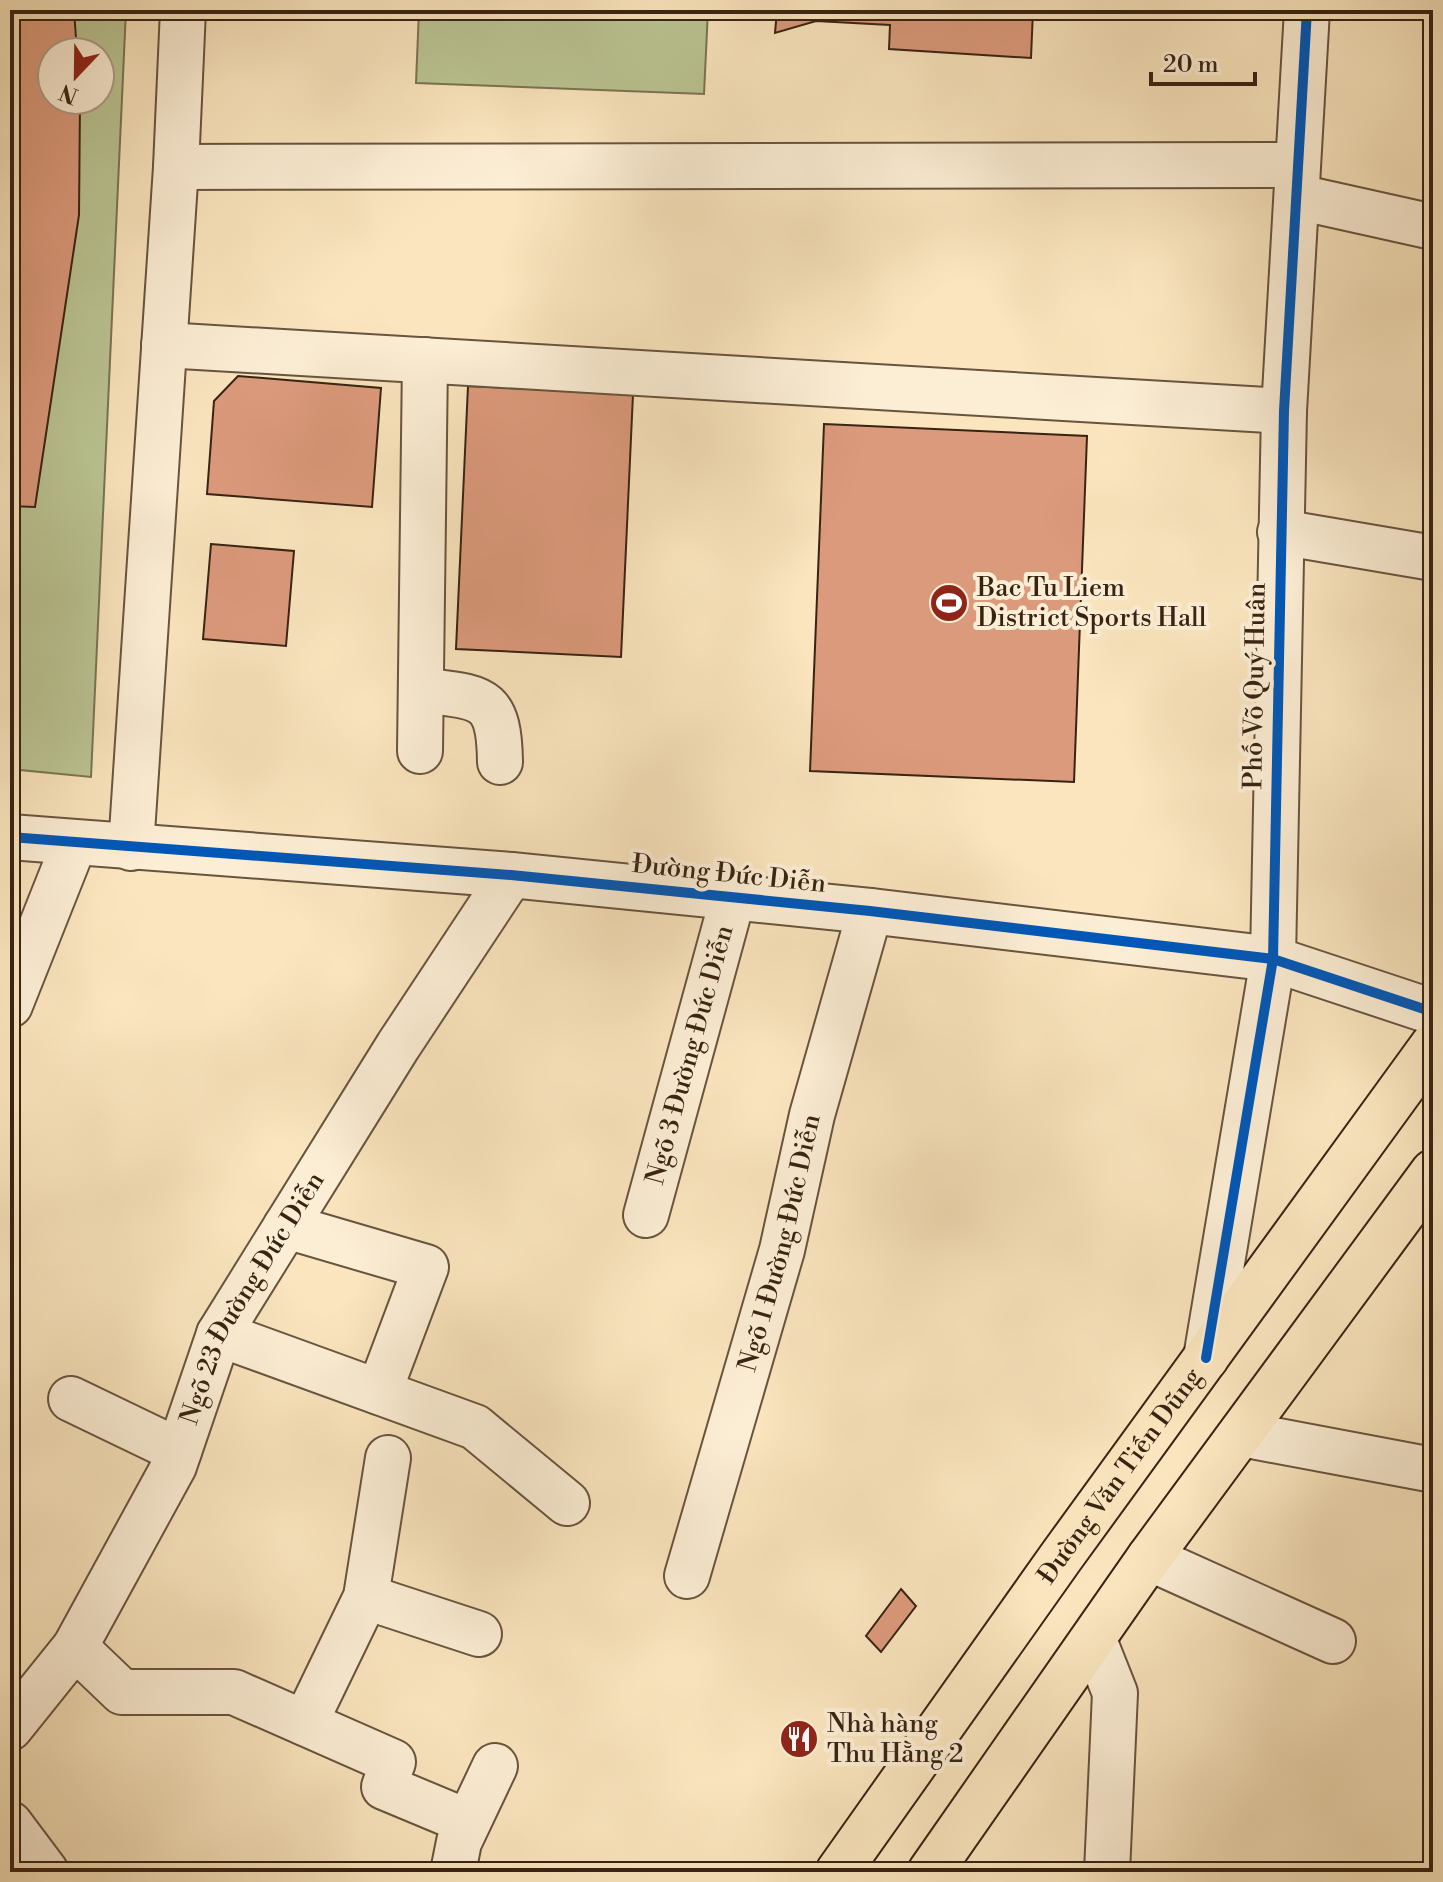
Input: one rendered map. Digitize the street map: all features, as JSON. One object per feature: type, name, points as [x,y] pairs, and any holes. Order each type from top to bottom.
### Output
[{"type":"main road","name":"Đường Văn Tiến Dũng","points":[[838,1872],[1433,1045]]},
{"type":"main road","points":[[930,1872],[1149,1558],[1433,1172]]},
{"type":"street","points":[[131,848],[176,167],[183,10]]},
{"type":"street","name":"Phố Võ Quý Huân","points":[[1206,1358],[1273,959],[1284,411],[1307,10]]},
{"type":"street","points":[[176,167],[1298,181],[1433,227]]},
{"type":"street","points":[[164,345],[1284,411]]},
{"type":"street","points":[[420,751],[425,360]]},
{"type":"street","points":[[1280,532],[1433,558]]},
{"type":"street","points":[[421,690],[476,699],[492,710],[499,726],[500,762]]},
{"type":"street","name":"Đường Đức Diễn","points":[[10,837],[511,875],[870,911],[1273,959],[1433,1012]]},
{"type":"street","points":[[10,1005],[74,844]]},
{"type":"street","name":"Ngõ 23 Đường Đức Diễn","points":[[10,1728],[75,1647],[179,1451],[219,1334],[511,875]]},
{"type":"street","name":"Ngõ 3 Đường Đức Diễn","points":[[646,1215],[733,897]]},
{"type":"street","name":"Ngõ 1 Đường Đức Diễn","points":[[687,1576],[782,1250],[812,1115],[870,911]]},
{"type":"street","points":[[286,1226],[426,1267],[379,1392]]},
{"type":"street","points":[[219,1334],[475,1427],[567,1503]]},
{"type":"street","points":[[71,1399],[179,1451]]},
{"type":"street","points":[[1241,1434],[1433,1470]]},
{"type":"street","points":[[305,1723],[366,1597],[388,1458]]},
{"type":"street","points":[[1149,1558],[1333,1641]]},
{"type":"street","points":[[366,1597],[479,1634]]},
{"type":"street","points":[[1094,1640],[1115,1693],[1107,1872]]},
{"type":"street","points":[[75,1647],[122,1692],[234,1692],[393,1762],[384,1787],[468,1822]]},
{"type":"street","points":[[453,1872],[459,1842],[495,1766]]},
{"type":"street","points":[[10,1824],[46,1872]]},
{"type":"green space","points":[[10,10],[126,10],[91,777],[10,769]]},
{"type":"green space","points":[[419,10],[708,10],[704,94],[416,83]]},
{"type":"building","points":[[10,10],[74,10],[76,36],[36,36],[36,116],[80,116],[79,215],[35,507],[10,506]]},
{"type":"building","points":[[777,10],[1033,10],[1031,58],[889,49],[890,25],[816,21],[775,33]]},
{"type":"building","points":[[238,376],[381,388],[372,507],[207,494],[214,401]]},
{"type":"building","points":[[468,386],[633,394],[621,657],[456,649]]},
{"type":"building","name":"Bac Tu Liem District Sports Hall","points":[[824,424],[1087,436],[1074,782],[810,771]]},
{"type":"building","points":[[211,544],[294,551],[286,646],[203,639]]},
{"type":"building","points":[[901,1589],[916,1606],[881,1652],[866,1636]]},
{"type":"cycle path","points":[[1206,1358],[1273,959],[1284,411],[1307,10]]},
{"type":"cycle path","points":[[10,837],[511,875],[870,911],[1273,959],[1433,1012]]},
{"type":"place","name":"Bac Tu Liem District Sports Hall","points":[[949,603]]},
{"type":"place","name":"Nhà hàng Thu Hằng 2","points":[[799,1739]]}]
